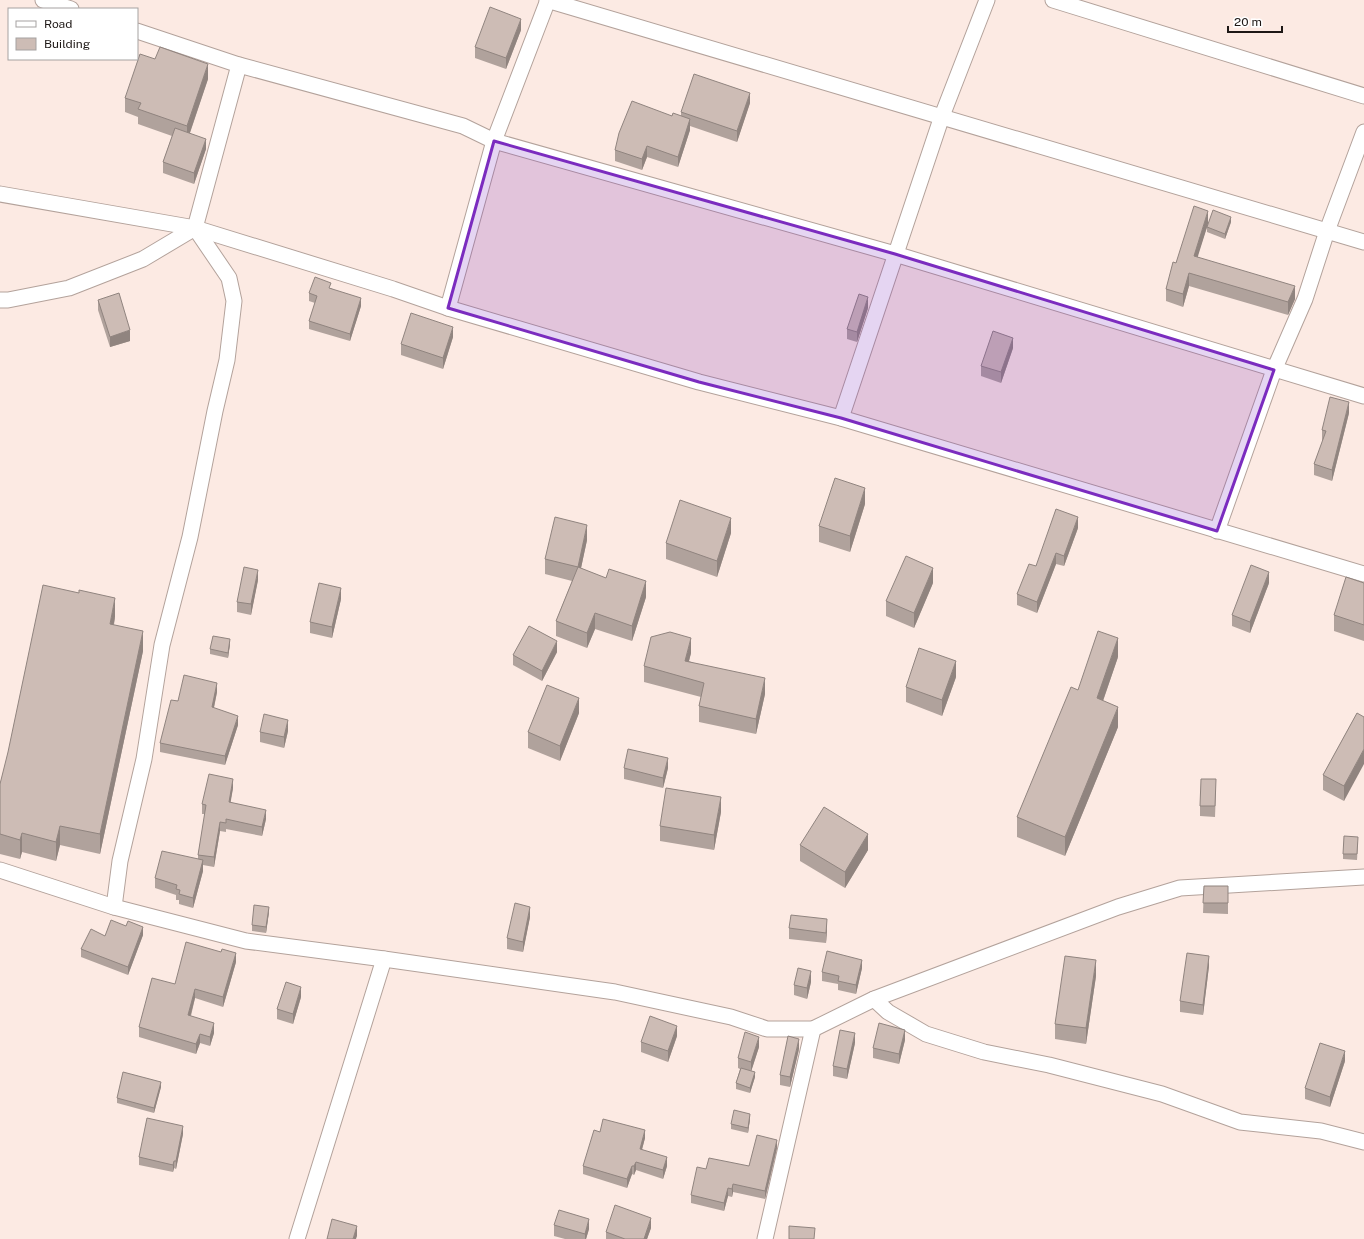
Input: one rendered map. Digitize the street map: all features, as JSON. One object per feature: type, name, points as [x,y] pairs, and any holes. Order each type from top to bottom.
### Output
[{"type":"street","points":[[448,308],[494,141],[548,0],[1364,242]]},
{"type":"street","points":[[841,418],[942,116],[987,0]]},
{"type":"street","points":[[1053,0],[1364,96]]},
{"type":"street","points":[[52,1],[70,8]]},
{"type":"street","points":[[138,31],[239,65],[463,126],[494,141],[895,254],[1364,396]]},
{"type":"street","points":[[0,300],[8,300],[69,288],[143,259],[195,228],[239,65]]},
{"type":"street","points":[[1217,531],[1274,370],[1304,299],[1327,231],[1364,132]]},
{"type":"street","points":[[0,194],[195,228],[393,289],[448,308],[699,382],[841,418],[1364,574]]},
{"type":"street","points":[[114,908],[120,861],[144,760],[162,645],[190,537],[215,412],[228,360],[234,300],[229,278],[195,228]]},
{"type":"street","points":[[0,870],[114,908],[246,941],[615,992],[731,1017],[767,1029],[813,1029],[874,1000],[1118,907],[1180,888],[1364,877]]},
{"type":"street","points":[[297,1239],[384,959]]},
{"type":"street","points":[[874,1000],[888,1012],[926,1034],[984,1052],[1049,1065],[1162,1094],[1240,1122],[1321,1131],[1364,1142]]},
{"type":"street","points":[[765,1239],[813,1029]]},
{"type":"highlighted area","points":[[494,141],[895,254],[1274,370],[1217,531],[841,418],[699,382],[448,308]]},
{"type":"building","points":[[490,7],[521,19],[506,58],[475,47]]},
{"type":"building","points":[[160,47],[208,64],[187,126],[138,109],[141,103],[125,98],[140,54],[155,59]]},
{"type":"building","points":[[694,74],[750,93],[737,131],[681,112]]},
{"type":"building","points":[[632,101],[672,116],[673,113],[690,119],[678,157],[647,146],[642,159],[615,150],[619,133]]},
{"type":"building","points":[[175,128],[206,139],[194,173],[163,162]]},
{"type":"building","points":[[1194,206],[1208,211],[1194,256],[1295,286],[1288,302],[1189,273],[1183,294],[1166,289],[1173,262],[1176,263]]},
{"type":"building","points":[[1213,210],[1231,217],[1225,234],[1207,227]]},
{"type":"building","points":[[315,277],[331,283],[329,288],[361,298],[350,334],[309,321],[317,296],[309,293]]},
{"type":"building","points":[[119,293],[130,330],[110,337],[98,300]]},
{"type":"building","points":[[859,294],[868,297],[857,332],[847,329]]},
{"type":"building","points":[[411,313],[453,327],[443,358],[401,344]]},
{"type":"building","points":[[993,331],[1013,338],[1001,372],[981,366]]},
{"type":"building","points":[[1330,397],[1349,402],[1332,470],[1314,464],[1326,431],[1322,430]]},
{"type":"building","points":[[835,478],[865,488],[850,536],[819,526]]},
{"type":"building","points":[[680,500],[731,518],[717,561],[666,543]]},
{"type":"building","points":[[1056,509],[1078,517],[1064,556],[1056,553],[1037,602],[1017,594],[1029,564],[1036,566]]},
{"type":"building","points":[[555,517],[587,525],[578,567],[545,559]]},
{"type":"building","points":[[906,556],[933,568],[914,613],[886,601]]},
{"type":"building","points":[[1251,565],[1269,572],[1250,622],[1232,615]]},
{"type":"building","points":[[244,567],[258,570],[251,604],[237,602]]},
{"type":"building","points":[[578,567],[606,578],[609,569],[646,581],[632,626],[595,613],[587,633],[556,621]]},
{"type":"building","points":[[1346,577],[1364,583],[1364,625],[1334,615]]},
{"type":"building","points":[[319,583],[341,588],[332,627],[310,622]]},
{"type":"building","points":[[43,585],[79,593],[79,590],[115,598],[110,624],[143,631],[100,834],[60,826],[56,842],[22,833],[20,840],[0,834],[0,784]]},
{"type":"building","points":[[529,626],[557,641],[542,671],[513,655]]},
{"type":"building","points":[[1098,631],[1118,638],[1097,698],[1118,707],[1065,837],[1017,817],[1071,687],[1078,690]]},
{"type":"building","points":[[670,632],[691,638],[685,661],[765,678],[756,719],[699,706],[704,683],[644,666],[651,637]]},
{"type":"building","points":[[213,636],[230,639],[228,653],[210,649]]},
{"type":"building","points":[[919,648],[956,661],[942,700],[906,687]]},
{"type":"building","points":[[184,675],[217,683],[212,707],[238,716],[225,756],[160,743],[171,700],[178,701]]},
{"type":"building","points":[[547,685],[579,698],[560,746],[528,732]]},
{"type":"building","points":[[1357,713],[1364,717],[1364,749],[1344,786],[1323,775]]},
{"type":"building","points":[[264,714],[288,720],[284,737],[260,732]]},
{"type":"building","points":[[628,749],[668,758],[663,778],[624,768]]},
{"type":"building","points":[[209,774],[233,779],[229,802],[266,810],[262,827],[226,819],[226,823],[220,822],[214,857],[198,855],[206,805],[202,804]]},
{"type":"building","points":[[1201,779],[1216,779],[1215,806],[1200,806]]},
{"type":"building","points":[[666,788],[721,797],[714,835],[660,826]]},
{"type":"building","points":[[824,807],[868,834],[845,872],[800,845]]},
{"type":"building","points":[[1344,836],[1358,837],[1357,854],[1343,854]]},
{"type":"building","points":[[162,851],[203,860],[193,898],[179,894],[180,890],[176,889],[177,885],[155,878]]},
{"type":"building","points":[[1204,886],[1228,886],[1228,903],[1203,903]]},
{"type":"building","points":[[515,903],[530,907],[523,942],[507,938]]},
{"type":"building","points":[[254,905],[269,907],[266,927],[252,925]]},
{"type":"building","points":[[791,915],[827,919],[826,933],[789,928]]},
{"type":"building","points":[[111,920],[126,926],[128,921],[143,927],[128,967],[81,949],[91,929],[105,936]]},
{"type":"building","points":[[186,942],[221,952],[222,949],[236,953],[223,997],[195,989],[188,1015],[214,1023],[210,1037],[200,1034],[196,1044],[139,1027],[152,978],[175,984]]},
{"type":"building","points":[[827,951],[862,960],[856,985],[838,981],[839,976],[822,972]]},
{"type":"building","points":[[1187,953],[1209,956],[1203,1005],[1180,1001]]},
{"type":"building","points":[[1065,956],[1096,960],[1086,1028],[1055,1024]]},
{"type":"building","points":[[798,968],[811,971],[807,988],[794,985]]},
{"type":"building","points":[[286,982],[301,987],[293,1014],[277,1009]]},
{"type":"building","points":[[650,1016],[677,1026],[668,1051],[641,1042]]},
{"type":"building","points":[[879,1023],[905,1030],[899,1054],[873,1048]]},
{"type":"building","points":[[840,1030],[855,1033],[847,1069],[833,1066]]},
{"type":"building","points":[[745,1032],[759,1037],[751,1062],[738,1058]]},
{"type":"building","points":[[788,1036],[799,1039],[790,1077],[780,1075]]},
{"type":"building","points":[[1320,1043],[1345,1051],[1330,1097],[1305,1088]]},
{"type":"building","points":[[741,1068],[755,1072],[750,1088],[736,1083]]},
{"type":"building","points":[[123,1072],[161,1082],[154,1108],[117,1098]]},
{"type":"building","points":[[734,1110],[750,1114],[748,1128],[731,1124]]},
{"type":"building","points":[[147,1118],[183,1126],[176,1161],[174,1161],[173,1165],[139,1157]]},
{"type":"building","points":[[603,1119],[645,1130],[640,1149],[667,1157],[663,1170],[636,1162],[634,1166],[632,1166],[627,1179],[583,1166],[594,1130],[600,1132]]},
{"type":"building","points":[[757,1135],[777,1140],[765,1191],[733,1184],[732,1189],[728,1188],[724,1203],[691,1195],[697,1167],[706,1169],[709,1158],[749,1166]]},
{"type":"building","points":[[615,1205],[651,1218],[644,1239],[625,1239],[606,1232]]},
{"type":"building","points":[[559,1210],[589,1219],[585,1234],[554,1225]]},
{"type":"building","points":[[332,1219],[357,1226],[353,1239],[327,1239]]},
{"type":"building","points":[[789,1226],[815,1228],[814,1239],[789,1239]]}]
